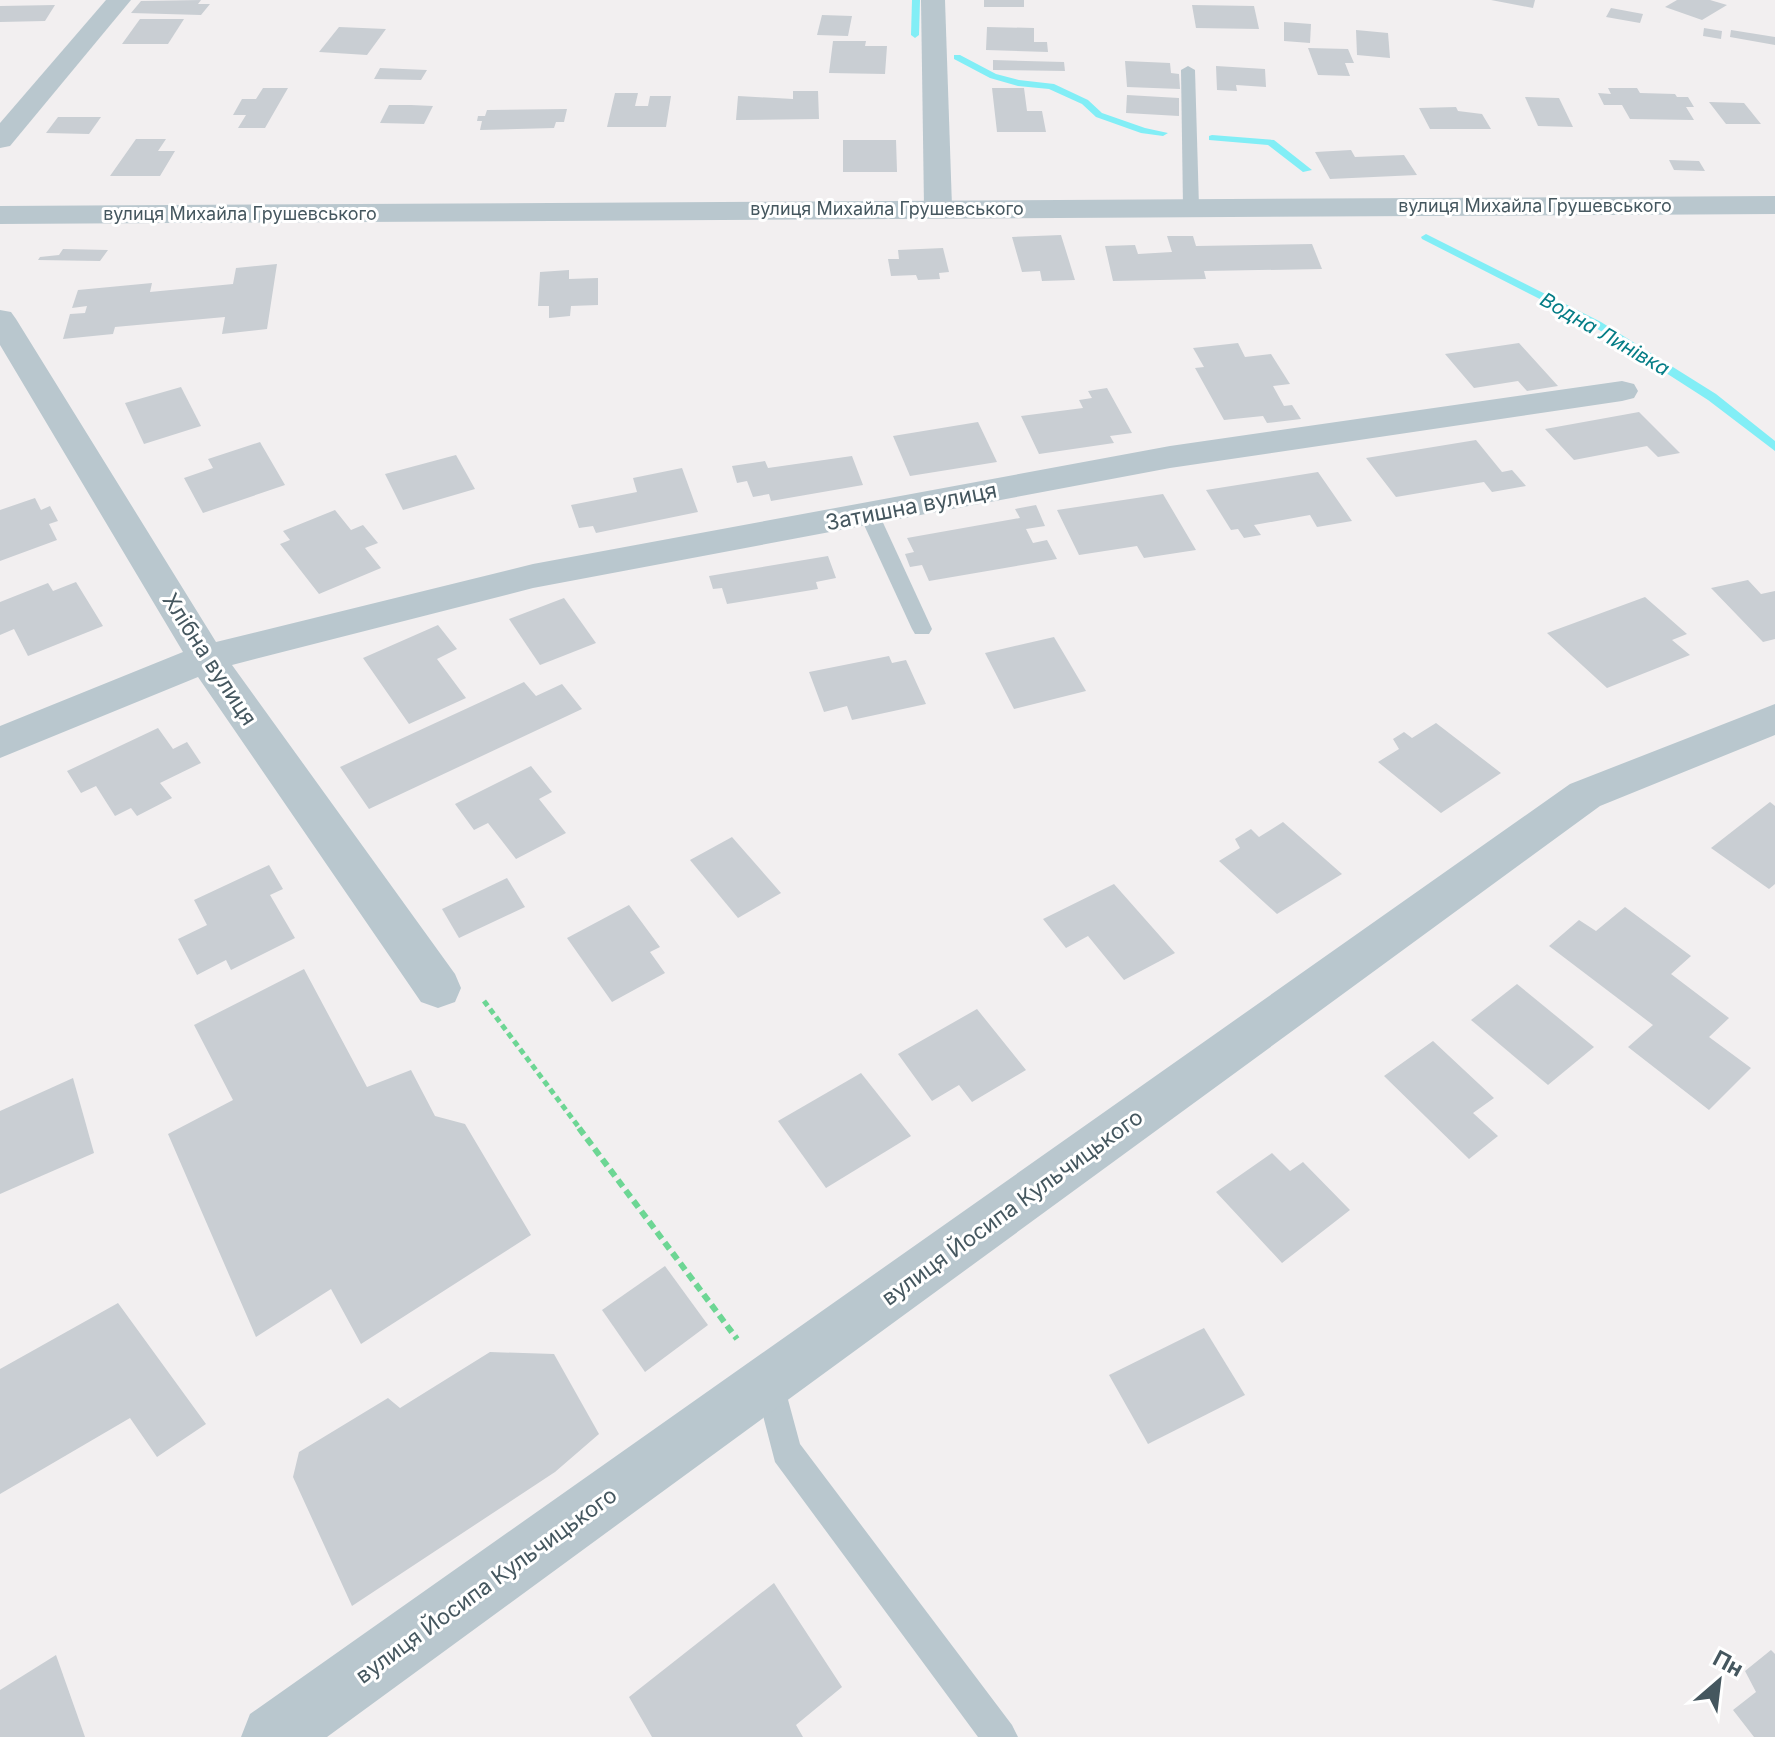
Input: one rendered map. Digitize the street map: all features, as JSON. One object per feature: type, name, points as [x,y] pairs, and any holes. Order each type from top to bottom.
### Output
[{"type":"street","points":[[0,140],[119,0]]},
{"type":"street","points":[[933,0],[938,207]]},
{"type":"street","name":"вулиця Михайла Грушевського","points":[[0,215],[938,207],[1775,205]]},
{"type":"street","name":"Хлібна вулиця","points":[[0,319],[206,658],[438,988]]},
{"type":"street","name":"Затишна вулиця","points":[[0,743],[206,658],[533,576],[1170,457],[1622,391]]},
{"type":"street","name":"вулиця Йосипа Кульчицького","points":[[273,1737],[1585,795],[1775,719]]},
{"type":"lane","points":[[1188,70],[1191,207]]},
{"type":"lane","points":[[869,514],[922,629]]},
{"type":"lane","points":[[769,1381],[786,1451],[1000,1737]]},
{"type":"path","points":[[438,988],[481,997],[769,1381]]},
{"type":"building","points":[[201,0],[198,4],[210,4],[201,15],[131,13],[141,1]]},
{"type":"building","points":[[984,0],[1024,0],[1024,7],[984,7]]},
{"type":"building","points":[[1491,0],[1535,0],[1533,8]]},
{"type":"building","points":[[1677,0],[1710,0],[1727,5],[1702,20],[1665,7]]},
{"type":"building","points":[[55,5],[45,21],[0,22],[0,6]]},
{"type":"building","points":[[1192,5],[1254,6],[1259,29],[1196,28]]},
{"type":"building","points":[[1611,8],[1643,14],[1640,23],[1606,17]]},
{"type":"building","points":[[822,15],[852,16],[848,36],[817,35]]},
{"type":"building","points":[[140,19],[184,19],[168,44],[122,44]]},
{"type":"building","points":[[1284,22],[1311,24],[1310,43],[1284,41]]},
{"type":"building","points":[[339,27],[386,29],[367,55],[319,52]]},
{"type":"building","points":[[987,27],[1034,28],[1034,42],[1047,42],[1048,52],[986,50]]},
{"type":"building","points":[[1704,28],[1722,31],[1721,39],[1703,36]]},
{"type":"building","points":[[1356,30],[1388,33],[1390,58],[1357,55]]},
{"type":"building","points":[[1731,30],[1775,37],[1775,45],[1730,37]]},
{"type":"building","points":[[833,41],[866,41],[865,46],[887,46],[885,74],[829,73]]},
{"type":"building","points":[[1308,48],[1348,49],[1354,63],[1345,63],[1350,76],[1318,75]]},
{"type":"building","points":[[993,60],[1064,62],[1065,71],[993,70]]},
{"type":"building","points":[[1125,61],[1170,63],[1171,73],[1179,74],[1180,89],[1127,87]]},
{"type":"building","points":[[1216,66],[1265,69],[1266,87],[1236,85],[1237,91],[1217,90]]},
{"type":"building","points":[[380,68],[427,70],[421,80],[374,79]]},
{"type":"building","points":[[263,88],[288,88],[265,128],[238,128],[246,115],[233,115],[242,99],[256,99]]},
{"type":"building","points":[[992,88],[1024,88],[1027,111],[1042,111],[1046,132],[997,132]]},
{"type":"building","points":[[1608,88],[1637,88],[1640,93],[1688,97],[1694,107],[1686,107],[1694,120],[1630,119],[1622,105],[1604,105],[1598,93],[1611,94]]},
{"type":"building","points":[[793,91],[818,91],[819,119],[736,120],[738,96],[793,99]]},
{"type":"building","points":[[615,93],[638,93],[635,106],[648,106],[650,96],[671,96],[666,127],[607,127]]},
{"type":"building","points":[[1127,95],[1179,98],[1179,116],[1126,113]]},
{"type":"building","points":[[1525,97],[1559,98],[1573,127],[1538,126]]},
{"type":"building","points":[[1709,102],[1744,103],[1761,124],[1726,124]]},
{"type":"building","points":[[389,105],[433,106],[424,124],[380,123]]},
{"type":"building","points":[[1456,107],[1458,111],[1482,114],[1491,129],[1430,129],[1419,108]]},
{"type":"building","points":[[567,109],[564,122],[556,122],[554,128],[480,130],[482,121],[477,121],[478,116],[485,116],[487,110]]},
{"type":"building","points":[[58,117],[101,117],[89,134],[46,133]]},
{"type":"building","points":[[136,139],[166,139],[158,151],[175,151],[160,176],[110,176]]},
{"type":"building","points":[[843,140],[896,140],[897,172],[843,172]]},
{"type":"building","points":[[1351,150],[1355,157],[1404,155],[1417,175],[1330,179],[1315,152]]},
{"type":"building","points":[[1669,160],[1699,161],[1705,171],[1674,170]]},
{"type":"building","points":[[1061,235],[1075,280],[1042,281],[1040,271],[1022,272],[1012,237]]},
{"type":"building","points":[[1167,236],[1193,236],[1196,246],[1312,244],[1322,269],[1204,271],[1206,279],[1113,281],[1105,246],[1135,245],[1138,254],[1172,252]]},
{"type":"building","points":[[943,248],[949,272],[939,273],[940,279],[918,280],[916,275],[891,276],[888,259],[899,259],[898,250]]},
{"type":"building","points":[[63,249],[108,250],[100,261],[38,260],[40,257],[59,255]]},
{"type":"building","points":[[277,264],[267,329],[222,334],[225,317],[115,327],[113,334],[63,339],[70,314],[85,313],[87,306],[72,308],[78,290],[152,283],[150,292],[233,284],[236,268]]},
{"type":"building","points":[[569,270],[569,279],[598,278],[598,305],[571,306],[570,316],[549,318],[549,306],[538,306],[540,272]]},
{"type":"building","points":[[1238,343],[1245,357],[1271,354],[1290,384],[1273,386],[1284,406],[1292,405],[1301,419],[1267,423],[1263,416],[1224,420],[1195,368],[1204,367],[1193,348]]},
{"type":"building","points":[[1519,343],[1558,386],[1527,391],[1518,381],[1474,388],[1445,354]]},
{"type":"building","points":[[181,387],[201,426],[144,444],[125,403]]},
{"type":"building","points":[[1107,388],[1132,433],[1110,436],[1114,443],[1039,454],[1021,416],[1083,408],[1079,400],[1092,398],[1088,391]]},
{"type":"building","points":[[1639,412],[1680,453],[1658,457],[1647,446],[1574,460],[1545,429]]},
{"type":"building","points":[[978,422],[997,462],[910,476],[893,436]]},
{"type":"building","points":[[1476,440],[1502,472],[1512,470],[1526,486],[1492,492],[1484,482],[1396,497],[1366,458]]},
{"type":"building","points":[[260,442],[285,485],[203,513],[184,478],[213,468],[208,459]]},
{"type":"building","points":[[456,455],[475,489],[403,510],[385,474]]},
{"type":"building","points":[[852,456],[863,485],[771,501],[769,494],[753,497],[747,481],[737,483],[732,466],[765,461],[768,468]]},
{"type":"building","points":[[682,468],[698,512],[596,533],[593,526],[579,528],[571,505],[637,492],[633,478]]},
{"type":"building","points":[[1318,472],[1352,521],[1317,527],[1310,515],[1254,525],[1261,535],[1244,538],[1238,529],[1231,530],[1206,490]]},
{"type":"building","points":[[1163,494],[1196,550],[1144,558],[1137,546],[1079,555],[1057,510]]},
{"type":"building","points":[[35,498],[41,510],[50,506],[58,521],[49,524],[57,540],[0,561],[0,510]]},
{"type":"building","points":[[1036,505],[1045,526],[1026,529],[1033,543],[1047,540],[1057,559],[929,581],[922,565],[910,567],[905,554],[914,552],[907,538],[1020,518],[1015,509]]},
{"type":"building","points":[[335,510],[351,530],[363,525],[378,543],[365,548],[381,568],[319,594],[280,544],[290,540],[283,531]]},
{"type":"building","points":[[828,556],[836,578],[816,582],[818,589],[727,604],[722,588],[713,589],[709,576]]},
{"type":"building","points":[[1748,580],[1761,594],[1775,591],[1775,639],[1763,642],[1711,588]]},
{"type":"building","points":[[76,582],[103,626],[28,656],[14,629],[0,635],[0,602],[48,583],[53,591]]},
{"type":"building","points":[[1645,597],[1687,634],[1672,640],[1690,655],[1607,688],[1547,633]]},
{"type":"building","points":[[564,598],[596,643],[540,665],[509,619]]},
{"type":"building","points":[[438,625],[457,649],[437,659],[466,698],[409,724],[363,658]]},
{"type":"building","points":[[1054,637],[1086,691],[1014,709],[985,653]]},
{"type":"building","points":[[889,656],[892,663],[906,660],[926,704],[852,720],[847,706],[824,712],[809,672]]},
{"type":"building","points":[[524,682],[536,696],[562,684],[582,709],[369,809],[340,767]]},
{"type":"building","points":[[1436,723],[1501,773],[1441,813],[1378,762],[1399,749],[1393,739],[1404,732],[1412,738]]},
{"type":"building","points":[[158,728],[173,749],[187,742],[201,763],[160,783],[172,798],[137,816],[131,808],[115,816],[96,786],[81,793],[67,771]]},
{"type":"building","points":[[531,766],[552,792],[539,799],[566,833],[516,859],[488,823],[474,830],[455,804]]},
{"type":"building","points":[[1770,802],[1775,806],[1775,884],[1769,889],[1711,848]]},
{"type":"building","points":[[1283,822],[1342,874],[1277,914],[1219,861],[1240,848],[1235,839],[1251,829],[1259,837]]},
{"type":"building","points":[[732,837],[781,893],[738,918],[690,860]]},
{"type":"building","points":[[269,865],[283,889],[270,895],[295,938],[231,970],[226,960],[197,975],[178,939],[207,925],[194,900]]},
{"type":"building","points":[[507,878],[525,907],[459,938],[442,909]]},
{"type":"building","points":[[1114,884],[1175,953],[1124,980],[1088,936],[1066,948],[1043,919]]},
{"type":"building","points":[[629,905],[660,947],[650,952],[665,973],[612,1002],[567,938]]},
{"type":"building","points":[[1625,907],[1691,956],[1671,974],[1729,1018],[1709,1037],[1751,1068],[1709,1110],[1628,1047],[1653,1025],[1549,946],[1579,920],[1596,931]]},
{"type":"building","points":[[304,969],[367,1087],[411,1070],[435,1116],[465,1124],[531,1235],[361,1344],[331,1289],[256,1337],[168,1134],[233,1100],[194,1025]]},
{"type":"building","points":[[1517,984],[1594,1047],[1548,1085],[1471,1020]]},
{"type":"building","points":[[977,1009],[1026,1070],[972,1102],[959,1085],[932,1101],[898,1054]]},
{"type":"building","points":[[1433,1041],[1494,1098],[1473,1113],[1498,1136],[1469,1159],[1384,1076]]},
{"type":"building","points":[[861,1073],[911,1136],[826,1188],[778,1121]]},
{"type":"building","points":[[73,1078],[94,1153],[0,1194],[0,1111]]},
{"type":"building","points":[[1272,1153],[1290,1171],[1303,1162],[1350,1210],[1282,1263],[1216,1192]]},
{"type":"building","points":[[665,1266],[708,1325],[645,1372],[602,1310]]},
{"type":"building","points":[[118,1303],[206,1424],[157,1457],[130,1418],[0,1494],[0,1369]]},
{"type":"building","points":[[1204,1328],[1245,1395],[1148,1444],[1109,1375]]},
{"type":"building","points":[[490,1352],[554,1354],[599,1434],[555,1472],[352,1606],[293,1477],[299,1452],[388,1398],[400,1408]]},
{"type":"building","points":[[774,1583],[842,1687],[796,1725],[803,1737],[652,1737],[629,1697]]},
{"type":"building","points":[[1771,1650],[1775,1654],[1775,1737],[1754,1737],[1733,1710],[1756,1692],[1745,1671]]},
{"type":"building","points":[[56,1655],[85,1737],[0,1737],[0,1690]]},
{"type":"waterway","points":[[915,35],[916,0]]},
{"type":"waterway","points":[[957,57],[993,76],[1018,83],[1051,86],[1085,102],[1099,115],[1144,131],[1163,133]]},
{"type":"waterway","points":[[1212,138],[1271,142],[1307,170]]},
{"type":"waterway","name":"Водна Линівка","points":[[1426,237],[1597,324],[1712,397],[1775,447]]}]
